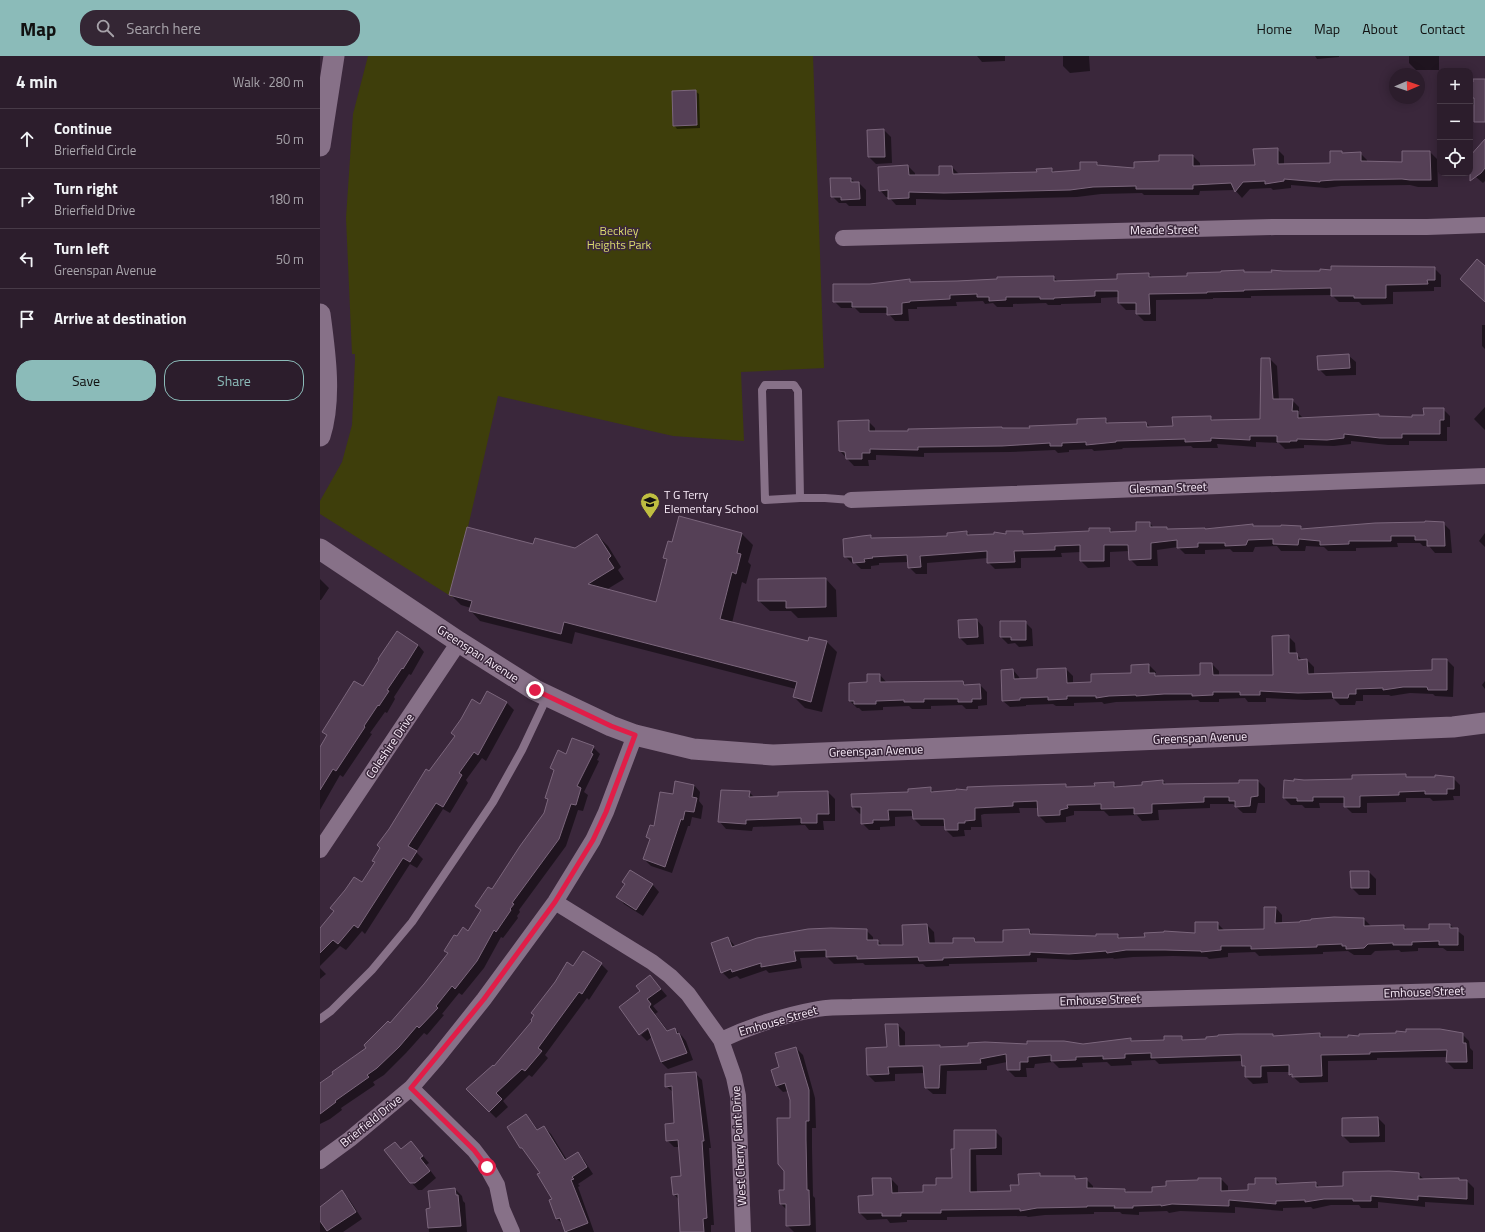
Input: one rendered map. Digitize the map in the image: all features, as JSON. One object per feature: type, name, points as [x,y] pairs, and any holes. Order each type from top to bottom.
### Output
[{"type":"street","points":[[320,146],[334,56]]},
{"type":"street","name":"Meade Street","points":[[843,238],[1275,227],[1427,227],[1485,225]]},
{"type":"street","points":[[320,314],[324,344],[326,402],[320,436]]},
{"type":"street","name":"Glesman Street","points":[[851,500],[1485,476]]},
{"type":"street","name":"Greenspan Avenue","points":[[320,549],[459,642],[535,690],[611,726],[635,735],[693,749],[773,755],[1445,727],[1485,723]]},
{"type":"street","name":"Coleshire Drive","points":[[320,850],[459,642]]},
{"type":"street","name":"Brierfield Drive","points":[[320,1161],[350,1139],[411,1088],[484,999],[555,902],[593,840],[606,812],[635,735]]},
{"type":"street","name":"West Cherry Point Drive","points":[[555,902],[652,962],[670,976],[688,994],[721,1040],[734,1077],[738,1096],[743,1232]]},
{"type":"street","name":"Emhouse Street","points":[[721,1040],[742,1030],[777,1019],[818,1009],[1485,990]]},
{"type":"street","points":[[411,1088],[474,1150],[487,1167],[496,1185],[502,1210],[512,1232]]},
{"type":"street","points":[[496,1232],[504,1230],[512,1232]]},
{"type":"lane","points":[[800,498],[798,391],[794,385],[764,385],[762,390],[765,500],[825,498],[851,500]]},
{"type":"lane","points":[[320,1019],[372,970],[412,922],[494,802],[522,750],[547,696]]},
{"type":"green space","name":"Beckley Heights Park","points":[[368,56],[813,56],[824,368],[741,372],[744,441],[673,436],[498,396],[452,597],[320,514],[320,501],[342,462],[352,425],[355,354],[352,354],[346,218],[353,114]]},
{"type":"building","points":[[1473,79],[1485,79],[1485,122],[1474,122]]},
{"type":"building","points":[[696,90],[697,125],[673,126],[672,91]]},
{"type":"building","points":[[884,129],[885,157],[868,157],[867,130]]},
{"type":"building","points":[[1485,139],[1485,168],[1470,181],[1470,176],[1473,176],[1473,153]]},
{"type":"building","points":[[1278,148],[1278,164],[1330,163],[1330,151],[1342,151],[1342,153],[1361,152],[1361,161],[1402,162],[1402,151],[1430,151],[1431,180],[1334,180],[1320,182],[1284,179],[1284,181],[1265,184],[1265,181],[1243,182],[1235,192],[1231,183],[1193,185],[1193,189],[1136,189],[1136,186],[1093,187],[1070,190],[944,193],[909,192],[909,198],[888,199],[888,190],[879,191],[878,167],[908,165],[909,175],[939,175],[939,166],[952,166],[953,174],[1037,172],[1036,169],[1052,168],[1052,172],[1080,170],[1080,162],[1097,162],[1097,165],[1134,168],[1134,162],[1159,161],[1159,155],[1193,155],[1193,166],[1255,165],[1253,149]]},
{"type":"building","points":[[830,178],[851,178],[851,182],[859,182],[860,199],[841,200],[841,197],[831,197]]},
{"type":"building","points":[[1477,259],[1485,266],[1485,302],[1460,279]]},
{"type":"building","points":[[1331,266],[1435,267],[1435,280],[1427,280],[1428,284],[1386,285],[1386,298],[1331,296],[1331,288],[1149,294],[1150,314],[1136,314],[1136,303],[1118,303],[1118,291],[1095,291],[1095,296],[1054,299],[1040,299],[1040,297],[1006,297],[1006,300],[989,301],[989,297],[977,297],[977,294],[950,295],[950,299],[910,301],[902,303],[902,314],[887,315],[887,307],[852,307],[852,302],[833,302],[833,284],[870,284],[910,279],[910,282],[957,281],[997,279],[997,277],[1054,276],[1054,281],[1117,279],[1117,274],[1149,273],[1149,277],[1187,276],[1187,273],[1244,270],[1244,272],[1272,272],[1271,270],[1320,271],[1320,269],[1331,270]]},
{"type":"building","points":[[1349,354],[1350,368],[1318,370],[1317,356]]},
{"type":"building","points":[[1261,358],[1270,358],[1273,399],[1293,399],[1292,411],[1298,411],[1298,418],[1379,414],[1379,416],[1412,417],[1412,415],[1424,415],[1423,408],[1444,408],[1444,420],[1440,420],[1440,434],[1402,434],[1402,438],[1380,438],[1344,434],[1344,438],[1327,440],[1297,439],[1297,441],[1290,442],[1277,442],[1277,436],[1250,436],[1250,440],[1211,438],[1211,441],[1185,442],[1185,439],[1116,441],[1086,445],[1086,442],[1062,443],[1062,446],[1050,446],[1050,443],[1002,446],[918,447],[918,450],[870,449],[870,453],[862,453],[862,459],[846,459],[845,452],[839,451],[838,421],[869,420],[869,431],[908,431],[908,429],[1002,427],[1030,428],[1029,426],[1077,424],[1077,419],[1106,418],[1106,423],[1146,422],[1147,427],[1173,426],[1172,417],[1211,416],[1211,420],[1260,419]]},
{"type":"building","points":[[679,516],[742,533],[737,553],[741,554],[736,574],[732,572],[720,619],[808,641],[809,637],[827,641],[811,702],[793,697],[797,682],[564,622],[561,634],[469,611],[472,601],[449,595],[467,527],[533,544],[535,538],[575,548],[597,534],[611,556],[608,559],[614,568],[588,584],[656,602],[667,559],[663,558],[668,541],[672,542]]},
{"type":"building","points":[[1425,521],[1444,522],[1445,546],[1427,546],[1427,540],[1415,540],[1415,536],[1391,536],[1391,541],[1349,541],[1349,544],[1320,545],[1320,541],[1299,539],[1298,545],[1273,544],[1273,539],[1248,540],[1246,545],[1225,546],[1225,543],[1198,543],[1198,547],[1177,548],[1177,540],[1151,543],[1151,559],[1129,560],[1128,545],[1104,545],[1104,561],[1080,561],[1080,545],[1055,546],[1055,550],[1014,551],[1015,562],[987,563],[987,551],[920,556],[921,567],[908,568],[907,555],[872,557],[873,558],[864,559],[865,562],[853,563],[852,557],[844,557],[843,539],[871,535],[871,538],[947,536],[947,533],[967,531],[967,535],[994,534],[994,532],[1006,534],[1006,531],[1023,531],[1023,534],[1089,531],[1089,528],[1110,528],[1110,532],[1136,531],[1136,522],[1150,522],[1150,527],[1167,527],[1167,529],[1205,529],[1253,524],[1253,526],[1301,526],[1301,529],[1375,523]]},
{"type":"building","points":[[826,578],[826,607],[786,608],[786,601],[758,601],[758,579]]},
{"type":"building","points":[[977,619],[978,637],[959,638],[958,620]]},
{"type":"building","points":[[1000,621],[1026,621],[1026,640],[1011,640],[1011,637],[1000,637]]},
{"type":"building","points":[[397,631],[418,645],[403,669],[402,668],[387,690],[389,691],[364,726],[365,727],[336,771],[333,769],[320,790],[320,747],[327,735],[322,732],[354,681],[363,686],[379,660],[378,659]]},
{"type":"building","points":[[1289,635],[1289,653],[1297,653],[1298,660],[1307,659],[1308,674],[1432,670],[1432,659],[1447,659],[1447,690],[1428,690],[1427,687],[1403,687],[1383,690],[1383,688],[1356,689],[1356,694],[1349,694],[1348,698],[1333,698],[1332,692],[1298,693],[1260,691],[1260,695],[1240,695],[1240,692],[1213,692],[1213,695],[1192,696],[1192,694],[1164,694],[1109,696],[1096,698],[1096,696],[1067,696],[1067,699],[1048,700],[1048,697],[1020,698],[1020,700],[1002,701],[1001,670],[1013,669],[1014,679],[1037,678],[1037,669],[1066,668],[1067,683],[1091,682],[1091,674],[1131,673],[1131,665],[1149,664],[1149,673],[1155,673],[1155,676],[1200,675],[1200,663],[1212,663],[1213,675],[1273,675],[1272,636]]},
{"type":"building","points":[[867,674],[880,674],[880,682],[963,681],[964,685],[980,684],[981,699],[972,699],[972,702],[958,702],[958,699],[924,699],[924,702],[904,702],[904,700],[876,701],[876,704],[854,704],[854,701],[849,701],[849,683],[867,682]]},
{"type":"building","points":[[487,691],[507,702],[478,755],[474,752],[459,773],[462,775],[443,807],[436,803],[408,846],[417,851],[410,862],[403,858],[358,928],[354,925],[338,944],[333,940],[320,953],[320,928],[334,911],[330,908],[354,877],[362,882],[375,862],[372,861],[380,848],[377,845],[389,829],[426,769],[429,771],[455,736],[451,733],[472,699],[480,704]]},
{"type":"building","points":[[572,738],[594,746],[591,753],[593,754],[577,786],[581,788],[576,805],[571,804],[559,839],[512,903],[514,904],[510,909],[511,910],[496,932],[494,930],[477,961],[455,989],[452,986],[436,1006],[438,1008],[419,1028],[417,1026],[399,1047],[377,1068],[367,1075],[369,1077],[335,1101],[336,1102],[320,1114],[320,1083],[333,1074],[332,1072],[366,1048],[364,1045],[388,1021],[390,1023],[424,984],[448,953],[444,951],[454,935],[457,936],[463,927],[468,931],[481,910],[475,906],[488,887],[492,889],[544,813],[548,799],[545,798],[554,770],[550,768],[558,750],[566,754]]},
{"type":"building","points":[[1406,774],[1406,777],[1435,777],[1435,775],[1454,777],[1454,789],[1447,789],[1447,794],[1425,794],[1425,791],[1399,792],[1399,795],[1360,796],[1360,807],[1344,807],[1344,797],[1313,797],[1313,801],[1297,801],[1297,798],[1283,798],[1284,780],[1352,779],[1352,775]]},
{"type":"building","points":[[1163,780],[1163,784],[1239,783],[1239,780],[1258,780],[1258,796],[1251,797],[1250,806],[1235,807],[1235,801],[1229,801],[1229,797],[1204,797],[1204,802],[1152,804],[1152,813],[1134,814],[1134,808],[1101,809],[1101,804],[1067,805],[1068,808],[1060,810],[1060,815],[1038,816],[1037,801],[1013,802],[1013,806],[975,808],[975,820],[965,821],[965,823],[958,823],[958,830],[945,830],[944,819],[913,819],[912,810],[888,810],[889,820],[873,820],[873,823],[861,824],[861,807],[852,807],[851,794],[908,792],[908,789],[931,787],[931,792],[956,789],[967,790],[967,787],[1066,784],[1066,787],[1095,786],[1094,783],[1114,782],[1114,787],[1142,785],[1142,782]]},
{"type":"building","points":[[675,781],[694,785],[692,797],[697,798],[694,812],[685,811],[683,820],[681,819],[665,867],[643,859],[650,839],[646,837],[650,825],[654,826],[660,792],[673,794]]},
{"type":"building","points":[[721,790],[750,791],[749,797],[778,796],[778,792],[828,791],[829,814],[817,814],[817,823],[801,823],[801,818],[746,820],[746,824],[718,822]]},
{"type":"building","points":[[630,870],[653,884],[636,910],[616,897],[625,884],[622,882]]},
{"type":"building","points":[[1350,871],[1369,871],[1369,888],[1351,888]]},
{"type":"building","points":[[1264,907],[1276,907],[1275,923],[1300,922],[1311,919],[1334,917],[1364,918],[1364,926],[1404,925],[1404,929],[1429,929],[1429,924],[1450,924],[1450,928],[1458,928],[1458,945],[1439,945],[1439,941],[1412,942],[1412,945],[1393,945],[1393,943],[1368,944],[1364,948],[1346,949],[1346,946],[1342,946],[1342,944],[1317,945],[1317,947],[1251,949],[1251,946],[1221,946],[1221,950],[1201,952],[1126,950],[1107,953],[1106,951],[1069,954],[1030,952],[1030,955],[943,958],[943,960],[919,961],[918,957],[857,959],[857,956],[826,957],[826,950],[794,951],[796,961],[761,967],[761,963],[732,972],[731,969],[721,973],[711,943],[728,937],[732,947],[757,938],[808,929],[831,928],[867,929],[867,940],[878,940],[878,945],[903,945],[902,925],[927,924],[929,943],[953,943],[953,938],[974,938],[975,942],[1003,942],[1003,930],[1029,929],[1030,934],[1096,936],[1096,934],[1118,934],[1118,938],[1145,937],[1144,933],[1164,931],[1195,933],[1195,922],[1218,922],[1218,930],[1264,929]]},
{"type":"building","points":[[583,951],[602,963],[582,994],[579,992],[538,1048],[542,1051],[525,1071],[522,1069],[496,1093],[502,1099],[489,1112],[466,1089],[493,1065],[494,1066],[532,1021],[531,1020],[534,1015],[531,1013],[555,982],[567,962],[573,966]]},
{"type":"building","points":[[650,975],[661,989],[647,999],[651,1004],[649,1007],[667,1031],[675,1028],[677,1034],[679,1033],[687,1053],[661,1062],[648,1028],[639,1035],[619,1007],[640,991],[636,986]]},
{"type":"building","points":[[885,1024],[898,1024],[899,1046],[940,1045],[940,1047],[968,1046],[968,1043],[985,1042],[1027,1044],[1027,1041],[1064,1041],[1083,1044],[1131,1038],[1131,1041],[1164,1040],[1164,1036],[1182,1036],[1182,1040],[1206,1039],[1206,1037],[1218,1035],[1237,1034],[1273,1034],[1273,1036],[1320,1033],[1320,1037],[1348,1037],[1348,1035],[1359,1036],[1359,1034],[1396,1033],[1396,1031],[1406,1032],[1406,1029],[1440,1029],[1463,1033],[1463,1043],[1466,1043],[1467,1062],[1446,1062],[1447,1050],[1321,1055],[1322,1076],[1292,1077],[1292,1074],[1289,1075],[1289,1065],[1261,1066],[1261,1077],[1245,1077],[1245,1066],[1242,1066],[1241,1055],[1151,1058],[1151,1053],[1125,1054],[1125,1058],[1103,1059],[1103,1056],[1076,1057],[1076,1060],[1051,1061],[1051,1055],[1028,1057],[1028,1062],[1020,1062],[1020,1070],[1007,1070],[1006,1054],[980,1059],[981,1063],[940,1065],[939,1088],[925,1088],[923,1066],[888,1067],[889,1074],[867,1075],[866,1048],[887,1047]]},
{"type":"building","points":[[796,1047],[809,1090],[809,1121],[806,1121],[806,1140],[807,1190],[809,1190],[810,1225],[786,1226],[786,1204],[780,1204],[779,1190],[784,1190],[784,1171],[778,1164],[777,1118],[790,1118],[790,1100],[785,1083],[776,1086],[771,1070],[779,1067],[775,1053]]},
{"type":"building","points":[[696,1072],[704,1141],[702,1141],[707,1218],[703,1219],[704,1232],[680,1232],[678,1194],[673,1195],[671,1177],[681,1176],[678,1140],[666,1141],[665,1124],[674,1123],[672,1086],[665,1087],[665,1074]]},
{"type":"building","points":[[526,1114],[537,1130],[544,1126],[565,1160],[578,1152],[587,1167],[572,1177],[574,1179],[571,1180],[588,1223],[565,1232],[560,1218],[556,1219],[549,1200],[552,1199],[537,1174],[540,1173],[522,1148],[520,1148],[507,1127]]},
{"type":"building","points":[[1378,1117],[1379,1136],[1342,1136],[1342,1118]]},
{"type":"building","points":[[954,1130],[996,1130],[996,1148],[970,1149],[970,1192],[1011,1191],[1010,1185],[1019,1185],[1018,1174],[1040,1173],[1040,1176],[1075,1176],[1075,1179],[1087,1178],[1087,1188],[1125,1189],[1125,1192],[1152,1192],[1152,1187],[1166,1186],[1166,1181],[1198,1180],[1198,1178],[1221,1178],[1221,1191],[1248,1190],[1248,1184],[1255,1184],[1255,1178],[1276,1178],[1276,1184],[1316,1182],[1316,1187],[1343,1186],[1343,1172],[1389,1171],[1419,1173],[1419,1179],[1459,1178],[1459,1180],[1467,1180],[1467,1199],[1418,1196],[1418,1200],[1371,1196],[1371,1201],[1353,1201],[1353,1199],[1324,1199],[1305,1202],[1305,1200],[1276,1201],[1276,1204],[1229,1200],[1229,1206],[1172,1204],[1161,1206],[1133,1206],[1133,1208],[1114,1208],[1115,1206],[1087,1206],[1037,1208],[1020,1211],[1020,1209],[941,1210],[941,1213],[901,1213],[901,1216],[882,1216],[882,1213],[859,1213],[858,1196],[873,1195],[872,1178],[891,1178],[892,1193],[923,1192],[923,1185],[936,1185],[936,1178],[952,1178],[951,1149],[954,1149]]},
{"type":"building","points":[[411,1141],[423,1156],[420,1158],[430,1171],[415,1183],[410,1183],[384,1150],[395,1142],[401,1149]]},
{"type":"building","points":[[455,1188],[456,1195],[458,1195],[461,1226],[428,1228],[426,1209],[430,1208],[428,1191]]},
{"type":"building","points":[[342,1190],[356,1212],[327,1231],[320,1221],[320,1207]]},
{"type":"place","name":"T G Terry Elementary School","points":[[650,519]]},
{"type":"route","points":[[487,1167],[474,1150],[411,1088],[484,999],[555,902],[593,840],[606,812],[635,735],[611,726],[535,690]]}]
